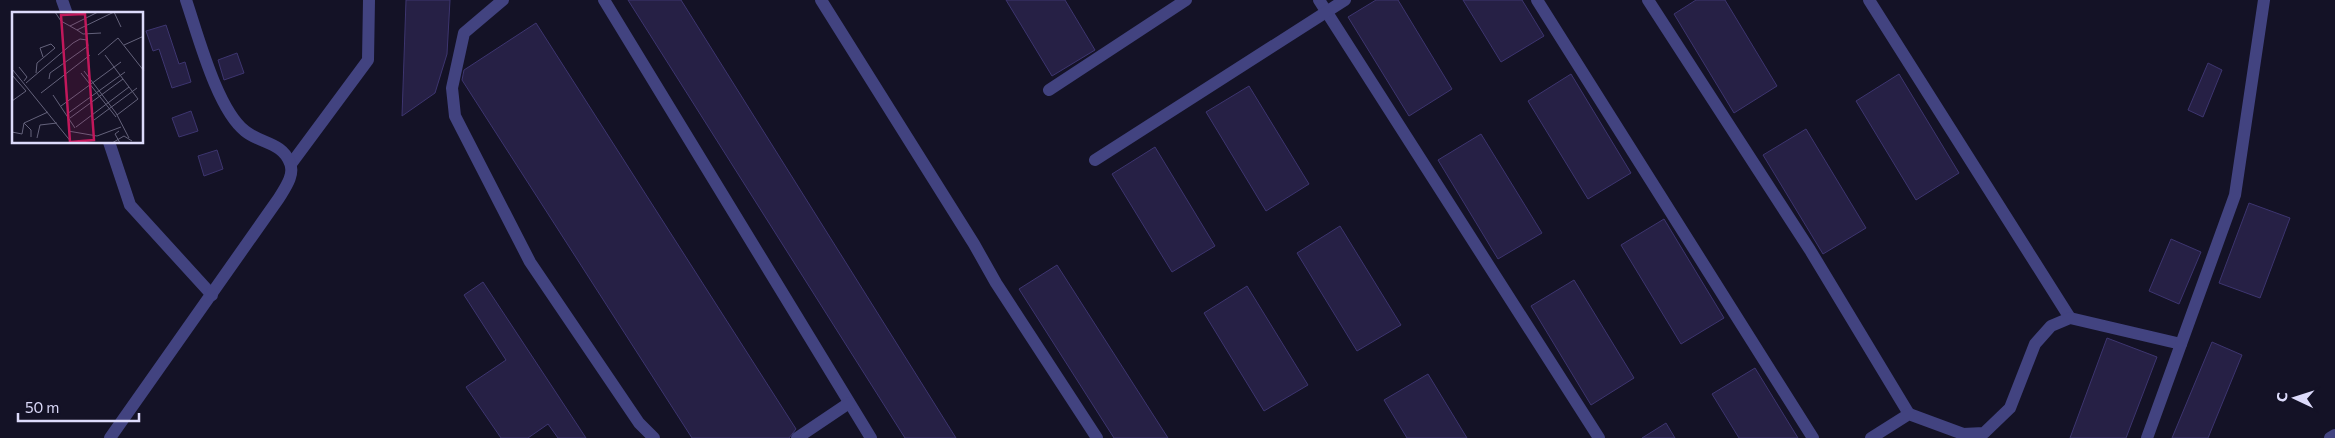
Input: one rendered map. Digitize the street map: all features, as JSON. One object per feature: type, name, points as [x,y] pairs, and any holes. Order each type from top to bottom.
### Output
[{"type":"street","points":[[62,0],[66,12]]},
{"type":"street","points":[[186,0],[220,98],[245,131],[283,150],[291,164]]},
{"type":"street","points":[[110,438],[118,424],[147,389],[279,198],[288,182],[291,164],[368,60],[369,0]]},
{"type":"street","points":[[503,0],[464,33],[452,88],[455,116],[530,262],[639,423],[654,438]]},
{"type":"street","points":[[604,0],[710,171],[871,438]]},
{"type":"street","points":[[820,0],[974,244],[996,283],[1096,438]]},
{"type":"street","points":[[1049,90],[1186,0]]},
{"type":"street","points":[[1319,0],[1599,438]]},
{"type":"street","points":[[1095,160],[1345,0]]},
{"type":"street","points":[[1537,0],[1813,438]]},
{"type":"street","points":[[1648,0],[1810,250],[1909,414],[1963,434],[1984,433],[2010,408],[2034,344],[2051,326],[2070,318],[2180,344]]},
{"type":"street","points":[[1869,0],[2070,318]]},
{"type":"street","points":[[2147,438],[2234,195],[2264,0]]},
{"type":"street","points":[[111,144],[130,204],[212,295]]},
{"type":"street","points":[[796,438],[849,403]]},
{"type":"street","points":[[1871,438],[1909,414]]},
{"type":"street","points":[[2330,438],[2335,435]]},
{"type":"building","points":[[406,0],[450,0],[447,54],[435,93],[402,116]]},
{"type":"building","points":[[628,0],[681,0],[956,438],[905,438]]},
{"type":"building","points":[[1006,0],[1065,0],[1095,50],[1052,76]]},
{"type":"building","points":[[1376,0],[1398,0],[1452,89],[1409,116],[1348,17]]},
{"type":"building","points":[[1463,0],[1522,0],[1544,36],[1501,62]]},
{"type":"building","points":[[1696,0],[1725,0],[1777,86],[1734,113],[1674,14]]},
{"type":"building","points":[[536,23],[796,429],[789,438],[692,438],[462,80],[464,70]]},
{"type":"building","points":[[166,25],[179,64],[185,62],[191,82],[172,88],[159,49],[153,51],[146,31]]},
{"type":"building","points":[[237,53],[244,73],[224,80],[218,60]]},
{"type":"building","points":[[2208,63],[2222,70],[2203,117],[2188,110]]},
{"type":"building","points":[[1571,74],[1631,173],[1588,199],[1528,101]]},
{"type":"building","points":[[1899,74],[1959,173],[1916,200],[1856,101]]},
{"type":"building","points":[[1249,86],[1309,184],[1266,211],[1206,112]]},
{"type":"building","points":[[191,111],[198,131],[179,137],[172,118]]},
{"type":"building","points":[[1806,129],[1866,228],[1823,254],[1763,155]]},
{"type":"building","points":[[1481,134],[1542,233],[1498,259],[1438,160]]},
{"type":"building","points":[[1155,147],[1215,246],[1172,272],[1112,174]]},
{"type":"building","points":[[217,150],[223,169],[204,176],[198,156]]},
{"type":"building","points":[[2249,203],[2290,218],[2260,298],[2219,283]]},
{"type":"building","points":[[1664,219],[1724,318],[1681,344],[1621,245]]},
{"type":"building","points":[[1340,226],[1401,325],[1357,351],[1297,253]]},
{"type":"building","points":[[2171,239],[2201,252],[2179,304],[2149,291]]},
{"type":"building","points":[[1057,265],[1168,438],[1114,438],[1019,289]]},
{"type":"building","points":[[1574,280],[1634,378],[1591,405],[1531,306]]},
{"type":"building","points":[[483,282],[586,438],[558,438],[548,424],[528,438],[501,438],[466,387],[506,360],[464,295]]},
{"type":"building","points":[[1247,286],[1308,385],[1264,411],[1204,313]]},
{"type":"building","points":[[2107,338],[2157,357],[2126,438],[2070,438]]},
{"type":"building","points":[[2212,342],[2242,355],[2208,438],[2172,438]]},
{"type":"building","points":[[1755,368],[1798,438],[1739,438],[1712,394]]},
{"type":"building","points":[[1428,374],[1467,438],[1407,438],[1384,400]]},
{"type":"building","points":[[1666,423],[1675,438],[1642,438]]}]
